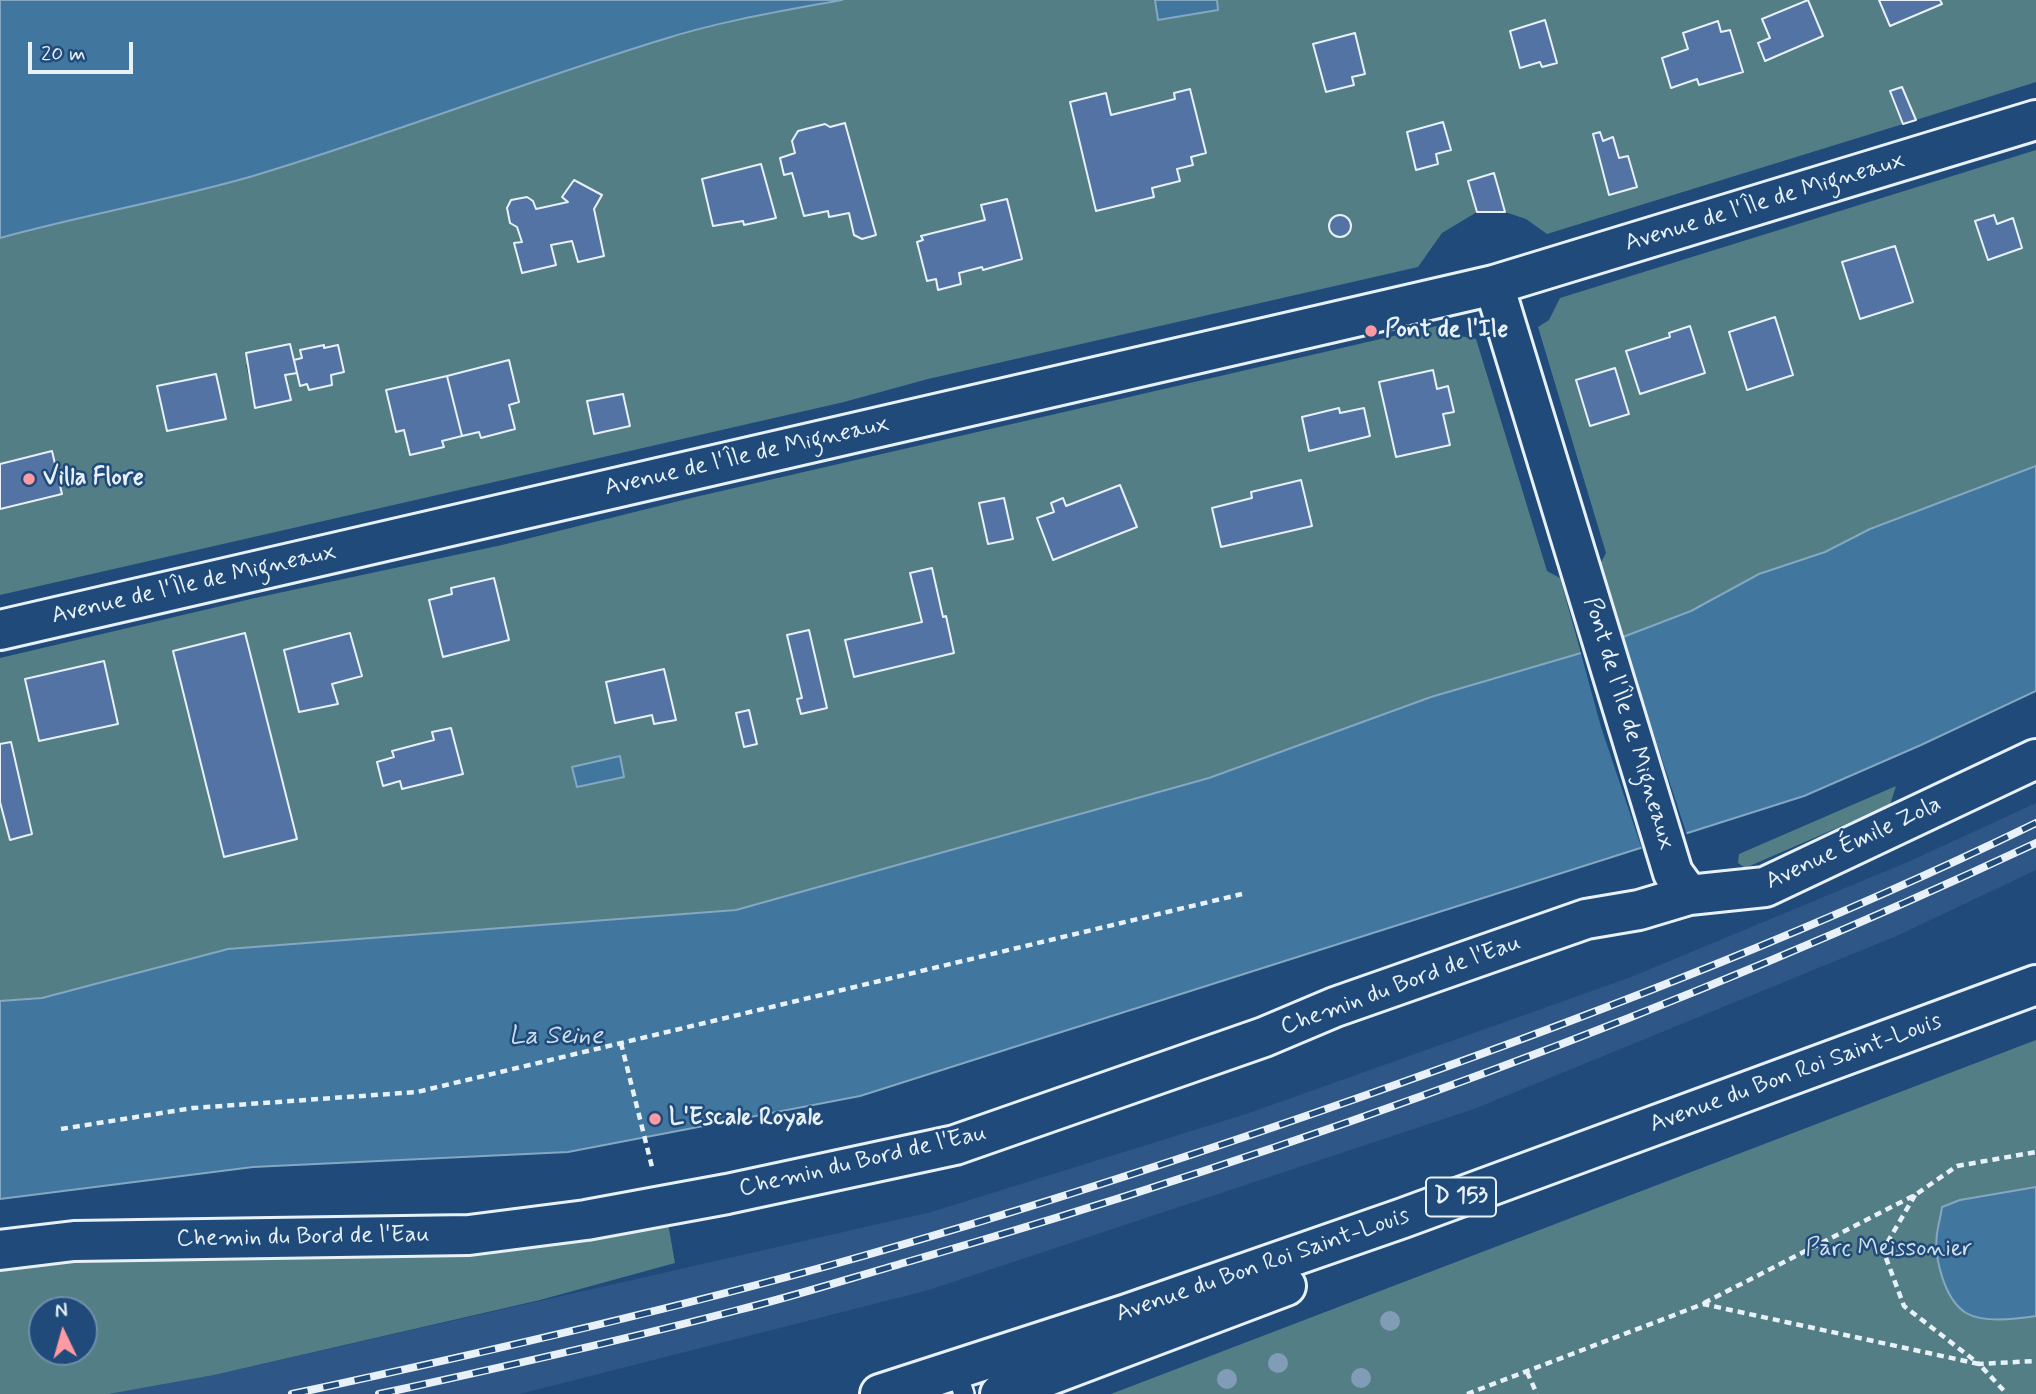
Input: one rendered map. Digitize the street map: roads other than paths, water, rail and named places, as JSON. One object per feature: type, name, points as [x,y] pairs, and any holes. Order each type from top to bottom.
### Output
[{"type":"street","name":"Avenue de l'Île de Migneaux","points":[[0,629],[1494,285],[2036,120]]},
{"type":"street","name":"Pont de l'Île de Migneaux","points":[[1494,285],[1681,884]]},
{"type":"street","name":"Avenue Émile Zola","points":[[1681,884],[1765,887],[2036,759]]},
{"type":"street","name":"Chemin du Bord de l'Eau","points":[[0,1250],[74,1241],[469,1235],[586,1220],[727,1194],[955,1145],[1264,1037],[1335,1007],[1586,919],[1639,910],[1681,884]]},
{"type":"street","name":"Avenue du Bon Roi Saint-Louis","points":[[880,1394],[960,1382],[1127,1314],[1403,1218],[2036,985]]},
{"type":"street","name":"Avenue du Bon Roi Saint-Louis","points":[[1000,1394],[1138,1340],[1595,1173],[2036,1004]]},
{"type":"water","points":[[0,0],[842,0],[683,33],[253,176],[0,238]]},
{"type":"water","points":[[1155,0],[1217,0],[1218,10],[1158,20]]},
{"type":"water","name":"La Seine","points":[[2036,466],[2036,691],[1804,796],[860,1096],[568,1152],[253,1167],[0,1199],[0,1001],[42,998],[228,949],[736,910],[1209,778],[1431,697],[1581,653],[1691,611],[1759,574],[1825,552],[1870,529]]},
{"type":"water","points":[[620,756],[624,777],[577,787],[572,767]]},
{"type":"water","points":[[2036,1187],[2036,1316],[1991,1319],[1966,1313],[1958,1307],[1946,1288],[1939,1265],[1936,1243],[1942,1207],[1960,1200]]},
{"type":"railway","points":[[292,1394],[563,1333],[764,1283],[973,1224],[1184,1157],[1395,1085],[1638,995],[1879,896],[2036,823]]},
{"type":"railway","points":[[379,1394],[604,1343],[781,1299],[1195,1174],[1480,1075],[1621,1021],[1760,965],[2036,843]]},
{"type":"place","name":"Pont de l'Ile","points":[[1371,331]]},
{"type":"place","name":"Villa Flore","points":[[29,479]]},
{"type":"place","name":"L'Escale Royale","points":[[655,1119]]},
{"type":"park label","name":"Parc Meissonier","points":[[1889,1250]]}]
